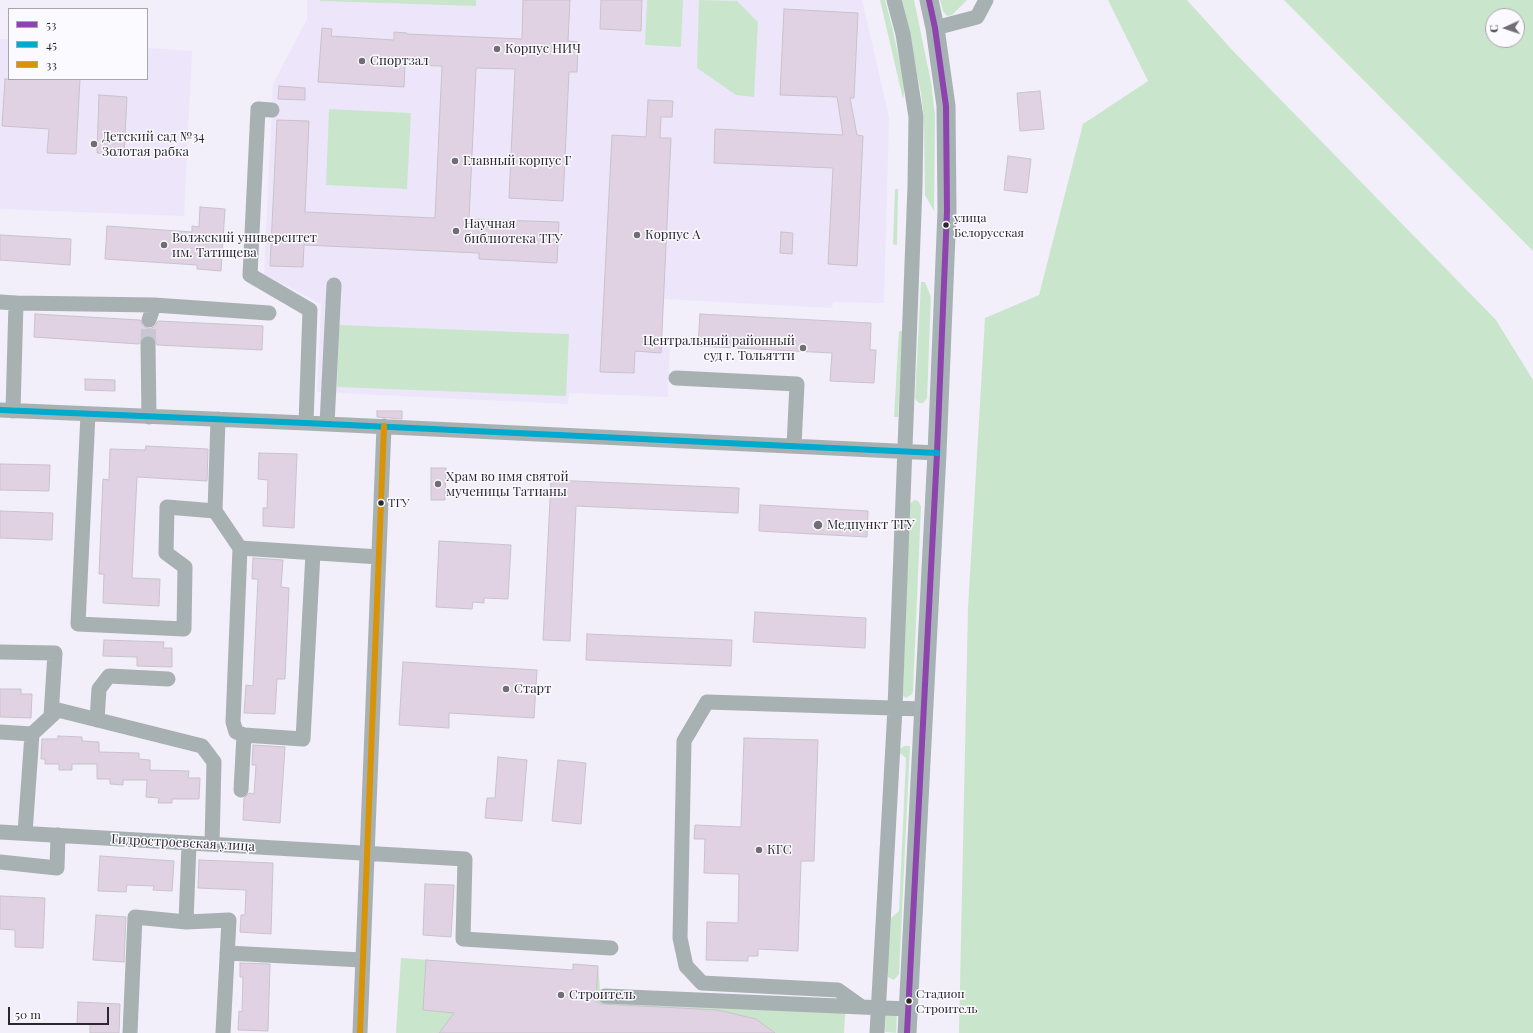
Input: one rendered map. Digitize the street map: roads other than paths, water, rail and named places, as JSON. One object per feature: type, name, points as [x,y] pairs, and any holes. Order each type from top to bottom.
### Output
[{"type":"main road","points":[[907,1033],[937,453],[947,211],[946,106],[935,28],[929,0]]},
{"type":"street","points":[[877,1033],[895,708],[904,451],[912,285],[916,117],[903,34],[894,0]]},
{"type":"street","points":[[935,28],[977,17],[986,0]]},
{"type":"street","points":[[272,110],[258,109],[250,275],[310,310],[306,422]]},
{"type":"street","points":[[327,424],[334,285]]},
{"type":"street","points":[[0,302],[154,305],[269,313]]},
{"type":"street","points":[[16,303],[6,410],[149,417],[306,422],[937,453]]},
{"type":"street","points":[[149,320],[154,305]]},
{"type":"street","points":[[148,344],[149,417]]},
{"type":"street","points":[[676,378],[797,384],[794,446]]},
{"type":"street","points":[[88,414],[78,624],[184,629],[185,567],[166,553],[167,507],[215,511]]},
{"type":"street","points":[[218,419],[215,511],[240,548],[233,722],[236,732],[244,735],[303,739],[313,553]]},
{"type":"street","points":[[360,1033],[384,426]]},
{"type":"street","points":[[240,548],[379,557]]},
{"type":"street","points":[[0,652],[55,653],[51,716]]},
{"type":"street","points":[[97,720],[99,689],[109,676],[168,679]]},
{"type":"street","points":[[862,1007],[838,990],[702,983],[686,966],[680,938],[684,741],[707,702],[923,709]]},
{"type":"street","points":[[25,833],[32,734],[58,710],[202,746],[214,762],[212,844]]},
{"type":"street","points":[[0,732],[32,734]]},
{"type":"street","points":[[241,790],[244,735]]},
{"type":"street","name":"Гидростроевская улица","points":[[0,832],[465,859],[463,939],[611,948]]},
{"type":"street","points":[[0,862],[57,868],[58,835]]},
{"type":"street","points":[[186,922],[189,844]]},
{"type":"street","points":[[130,1033],[136,917],[186,922],[229,920],[223,1033]]},
{"type":"street","points":[[227,953],[362,960]]},
{"type":"street","points":[[605,996],[908,1009]]},
{"type":"tunnel","points":[[148,344],[149,320]]},
{"type":"place","name":"Корпус НИЧ","points":[[497,49]]},
{"type":"place","name":"Спортзал","points":[[362,61]]},
{"type":"place","name":"Детский сад №34 Золотая рабка","points":[[94,144]]},
{"type":"place","name":"Главный корпус Г","points":[[455,161]]},
{"type":"place","name":"улица Белорусская","points":[[946,225]]},
{"type":"place","name":"Научная библиотека ТГУ","points":[[456,231]]},
{"type":"place","name":"Корпус А","points":[[637,235]]},
{"type":"place","name":"Волжский университет им. Татищева","points":[[164,245]]},
{"type":"place","name":"Центральный районный суд г. Тольятти","points":[[803,348]]},
{"type":"place","name":"Храм во имя святой мученицы Татианы","points":[[438,484]]},
{"type":"place","name":"ТГУ","points":[[381,503]]},
{"type":"place","name":"Медпункт ТГУ","points":[[818,525]]},
{"type":"place","name":"Старт","points":[[506,689]]},
{"type":"place","name":"КГС","points":[[759,850]]},
{"type":"place","name":"Строитель","points":[[561,995]]},
{"type":"place","name":"Стадион Строитель","points":[[909,1001]]}]
